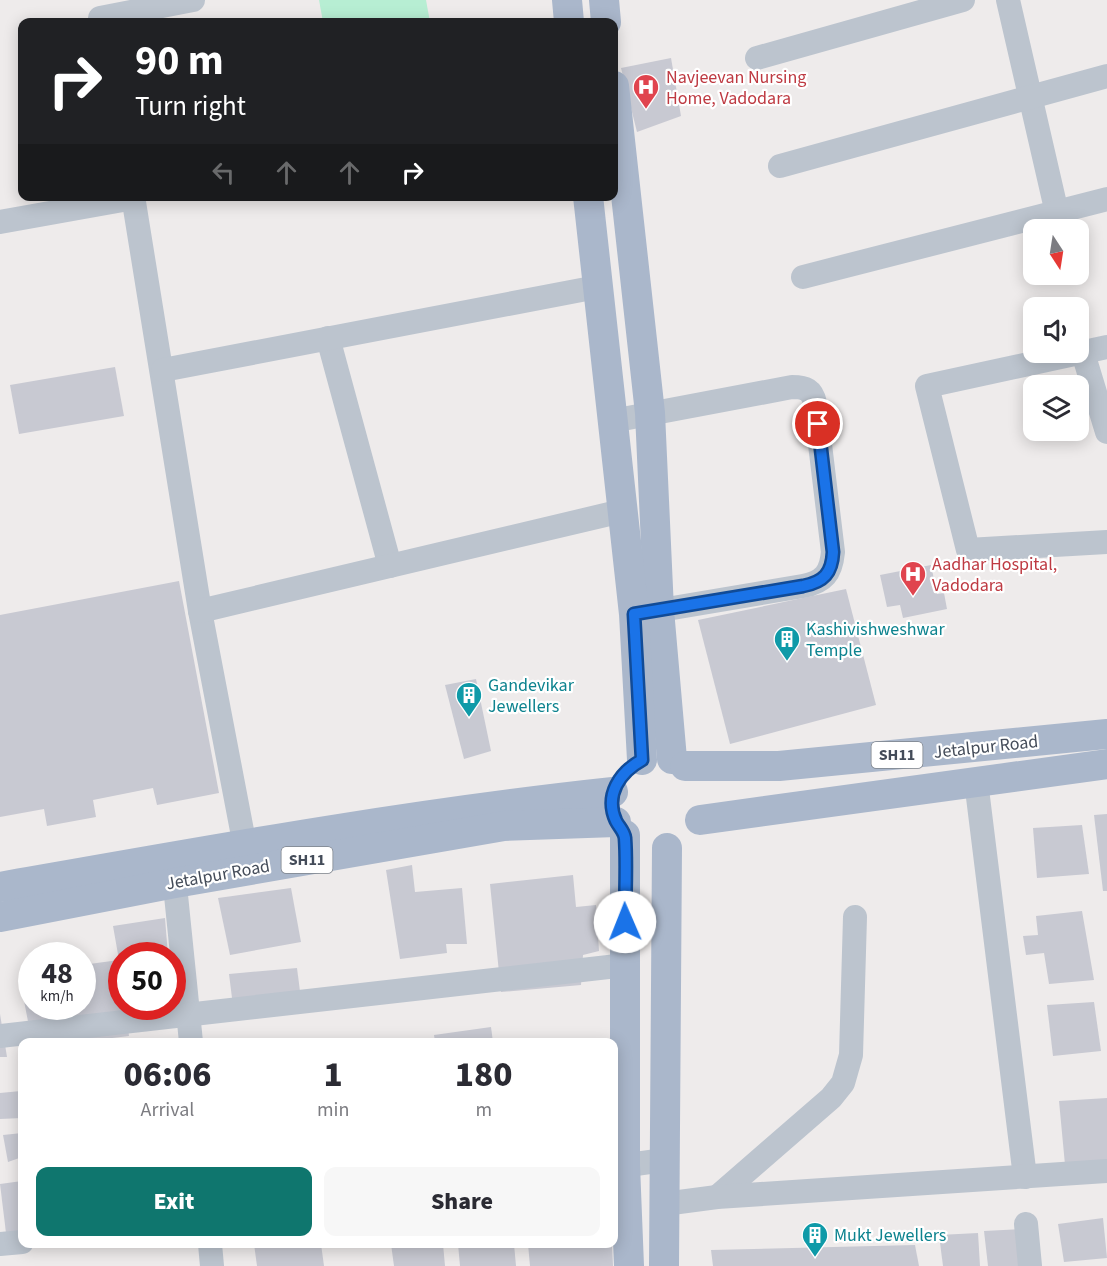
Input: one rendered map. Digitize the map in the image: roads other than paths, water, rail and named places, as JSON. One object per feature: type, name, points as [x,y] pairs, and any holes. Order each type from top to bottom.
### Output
[{"type":"main road","points":[[567,0],[569,18]]},
{"type":"main road","points":[[604,0],[606,18]]},
{"type":"main road","points":[[618,122],[650,413],[642,760]]},
{"type":"main road","points":[[588,201],[622,511],[647,612],[679,763]]},
{"type":"main road","name":"Jetalpur Road","points":[[679,763],[779,766],[1107,734]]},
{"type":"main road","points":[[620,828],[637,843],[651,848],[667,848],[681,842],[692,833],[700,820],[704,805],[702,790],[696,777],[679,763],[657,757],[642,760],[629,767],[619,778],[613,792],[612,807],[620,828],[626,965],[619,1166],[628,1266]]},
{"type":"main road","name":"Jetalpur Road","points":[[700,820],[1107,764]]},
{"type":"main road","name":"Jetalpur Road","points":[[0,917],[174,870],[497,804],[613,792]]},
{"type":"main road","name":"Jetalpur Road","points":[[247,856],[504,826],[620,828]]},
{"type":"main road","points":[[664,1266],[667,848]]},
{"type":"main road","name":"Jetalpur Road","points":[[0,887],[174,870]]},
{"type":"street","points":[[99,14],[193,0]]},
{"type":"street","points":[[757,58],[963,0]]},
{"type":"street","points":[[1008,0],[1057,213]]},
{"type":"street","points":[[780,166],[1107,76]]},
{"type":"street","points":[[803,277],[1107,199]]},
{"type":"street","points":[[0,222],[113,201]]},
{"type":"street","points":[[135,201],[200,610],[247,856]]},
{"type":"street","points":[[163,370],[597,287]]},
{"type":"street","points":[[327,338],[390,566]]},
{"type":"street","points":[[1089,352],[1107,347]]},
{"type":"street","points":[[1036,363],[927,386],[968,550],[1107,542]]},
{"type":"street","points":[[1086,363],[1107,432]]},
{"type":"street","points":[[612,421],[792,387],[807,389],[813,393],[816,403],[833,552],[831,569],[820,581],[812,584],[647,612]]},
{"type":"street","points":[[200,610],[622,511]]},
{"type":"street","points":[[976,781],[1025,1177]]},
{"type":"street","points":[[174,870],[191,1038]]},
{"type":"street","points":[[717,1197],[831,1098],[843,1083],[851,1055],[855,917]]},
{"type":"street","points":[[0,1036],[626,965]]},
{"type":"street","points":[[619,1166],[664,1160]]},
{"type":"street","points":[[664,1204],[717,1197],[1107,1171]]},
{"type":"street","points":[[1026,1224],[1030,1266]]},
{"type":"street","points":[[0,1244],[18,1242]]},
{"type":"street","points":[[210,1248],[212,1266]]},
{"type":"place","name":"Navjeevan Nursing Home, Vadodara","points":[[646,110]]},
{"type":"place","name":"Aadhar Hospital, Vadodara","points":[[913,597]]},
{"type":"place","name":"Kashivishweshwar Temple","points":[[787,662]]},
{"type":"place","name":"Gandevikar Jewellers","points":[[469,718]]},
{"type":"place","name":"Mukt Jewellers","points":[[815,1258]]}]
